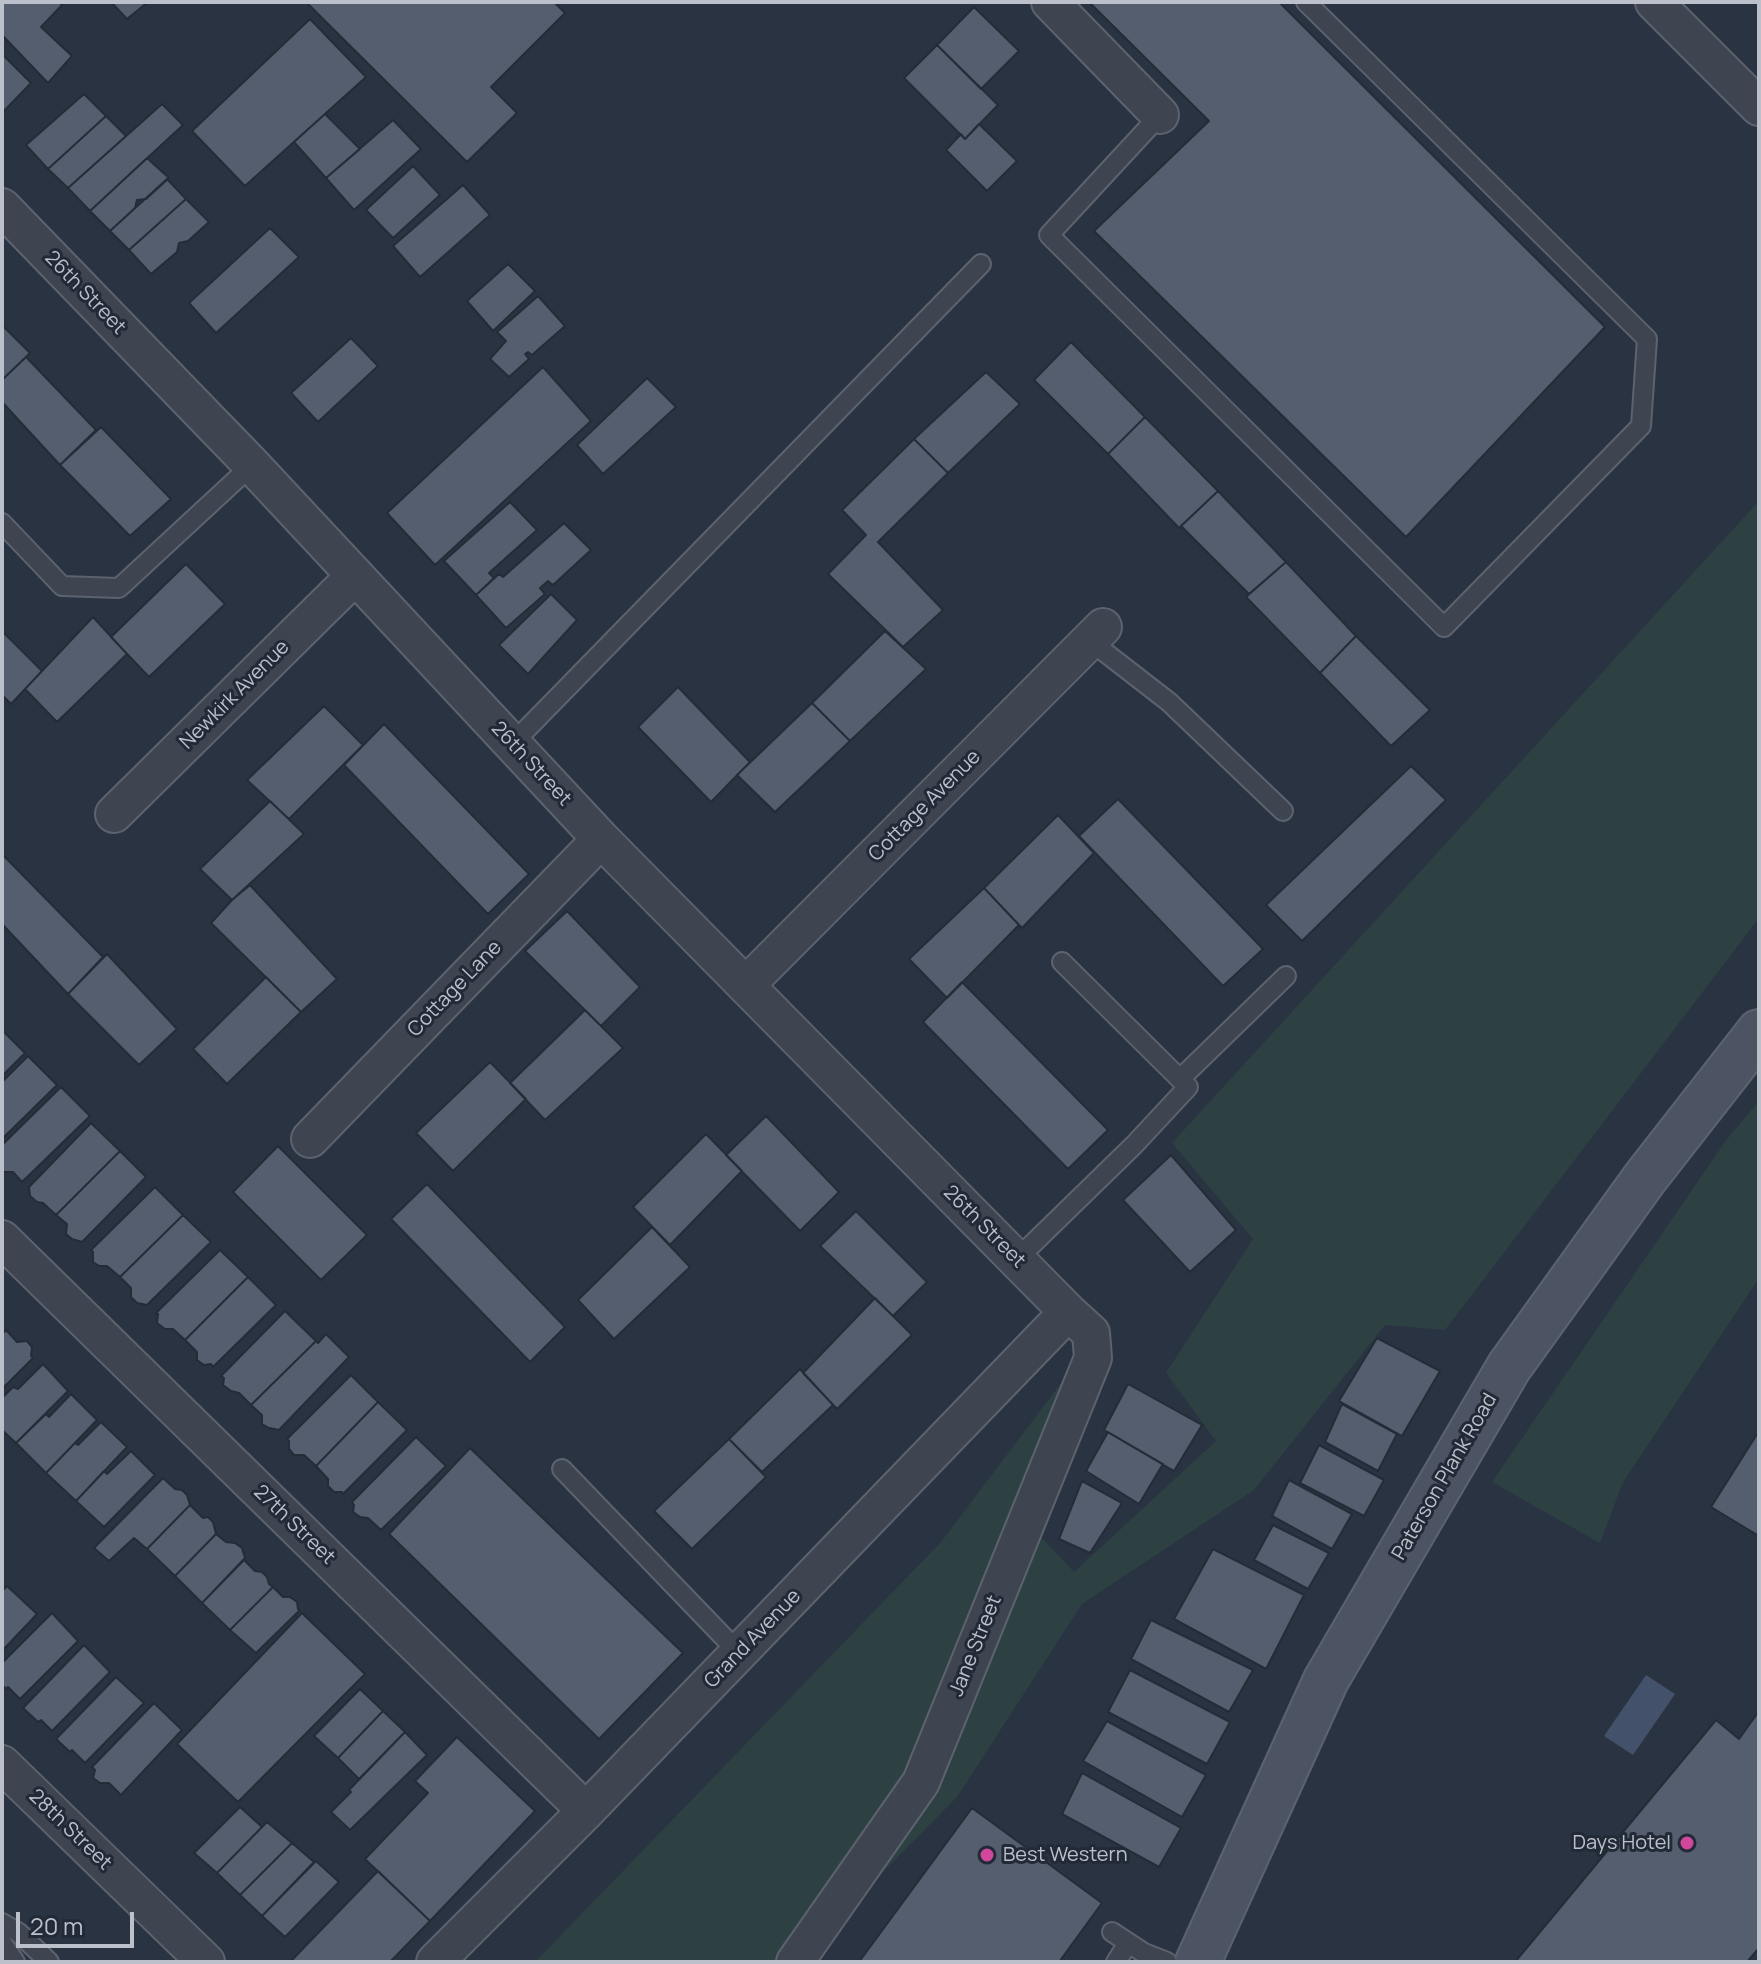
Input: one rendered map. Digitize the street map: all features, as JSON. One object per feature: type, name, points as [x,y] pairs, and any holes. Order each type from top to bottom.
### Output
[{"type":"main road","name":"Paterson Plank Road","points":[[1198,1962],[1326,1680],[1509,1367],[1645,1178],[1759,1032]]},
{"type":"street","points":[[1050,2],[1160,115]]},
{"type":"street","points":[[1654,2],[1759,107]]},
{"type":"street","name":"26th Street","points":[[2,207],[252,465],[601,839],[1068,1312]]},
{"type":"street","name":"Newkirk Avenue","points":[[114,814],[355,576]]},
{"type":"street","name":"Cottage Avenue","points":[[746,985],[1096,633]]},
{"type":"street","name":"Cottage Lane","points":[[310,1139],[601,839]]},
{"type":"street","name":"27th Street","points":[[2,1239],[586,1811]]},
{"type":"street","name":"Grand Avenue","points":[[435,1962],[586,1811],[1068,1312]]},
{"type":"street","name":"Jane Street","points":[[795,1962],[921,1782],[1093,1358],[1091,1333],[1068,1312]]},
{"type":"street","name":"28th Street","points":[[2,1764],[206,1962]]},
{"type":"lane","points":[[1160,115],[1049,235],[1444,627],[1641,426],[1647,339],[1306,2]]},
{"type":"lane","points":[[512,744],[981,264]]},
{"type":"lane","points":[[2,523],[62,586],[119,588],[252,465]]},
{"type":"lane","points":[[1096,633],[1283,811]]},
{"type":"lane","points":[[1016,1260],[1188,1087],[1062,962]]},
{"type":"lane","points":[[1180,1079],[1286,976]]},
{"type":"lane","points":[[562,1469],[739,1653]]},
{"type":"lane","points":[[2,1923],[19,1933],[49,1962]]},
{"type":"lane","points":[[1112,1932],[1144,1953],[1167,1962]]},
{"type":"lane","points":[[2,1943],[15,1962]]},
{"type":"lane","points":[[1116,1962],[1128,1943]]},
{"type":"green space","points":[[1759,501],[1759,918],[1445,1330],[1385,1325],[1254,1490],[1082,1604],[957,1797],[794,1962],[535,1962],[941,1542],[1068,1374],[1098,1381],[1041,1537],[1074,1572],[1216,1441],[1166,1373],[1253,1239],[1172,1143]]},
{"type":"green space","points":[[1759,1101],[1759,1278],[1623,1482],[1600,1543],[1492,1482],[1727,1139]]},
{"type":"water","points":[[1646,1675],[1675,1694],[1633,1755],[1604,1736]]},
{"type":"building","points":[[2,2],[59,2],[62,5],[41,27],[72,56],[48,83],[2,35]]},
{"type":"building","points":[[111,2],[148,2],[127,19]]},
{"type":"building","points":[[306,2],[554,2],[565,13],[491,87],[517,113],[467,162]]},
{"type":"building","points":[[1089,2],[1279,2],[1605,327],[1406,537],[1094,231],[1209,121]]},
{"type":"building","points":[[974,7],[1019,51],[981,89],[937,45]]},
{"type":"building","points":[[310,19],[366,77],[245,186],[192,131]]},
{"type":"building","points":[[937,45],[998,105],[965,139],[904,78]]},
{"type":"building","points":[[2,54],[31,83],[2,113]]},
{"type":"building","points":[[84,94],[106,116],[48,169],[26,145]]},
{"type":"building","points":[[162,104],[183,125],[90,211],[68,188]]},
{"type":"building","points":[[325,114],[360,149],[326,178],[294,142]]},
{"type":"building","points":[[106,116],[126,136],[68,188],[48,169]]},
{"type":"building","points":[[393,120],[421,149],[354,210],[326,178]]},
{"type":"building","points":[[979,124],[1017,161],[987,191],[946,150],[961,134],[965,139]]},
{"type":"building","points":[[147,158],[169,178],[146,199],[137,200],[135,208],[110,231],[90,211]]},
{"type":"building","points":[[413,166],[440,195],[393,238],[366,210]]},
{"type":"building","points":[[167,179],[186,199],[129,250],[110,231]]},
{"type":"building","points":[[463,185],[490,215],[420,277],[393,246]]},
{"type":"building","points":[[186,199],[209,222],[188,241],[179,243],[177,252],[151,274],[129,250]]},
{"type":"building","points":[[270,228],[299,257],[216,333],[189,303]]},
{"type":"building","points":[[508,264],[535,291],[493,331],[467,301]]},
{"type":"building","points":[[538,296],[565,326],[532,355],[528,352],[525,354],[529,359],[509,377],[490,359],[506,341],[497,332]]},
{"type":"building","points":[[2,325],[30,353],[2,380]]},
{"type":"building","points":[[351,338],[378,366],[318,422],[291,393]]},
{"type":"building","points":[[1071,342],[1145,417],[1108,454],[1034,380]]},
{"type":"building","points":[[26,357],[96,430],[60,465],[2,402],[2,380]]},
{"type":"building","points":[[543,367],[591,421],[435,565],[387,513]]},
{"type":"building","points":[[986,372],[1020,404],[948,473],[914,439]]},
{"type":"building","points":[[647,378],[676,407],[603,474],[577,445]]},
{"type":"building","points":[[1145,417],[1218,491],[1179,528],[1108,454]]},
{"type":"building","points":[[101,427],[171,499],[130,536],[60,465]]},
{"type":"building","points":[[914,439],[948,473],[878,542],[943,610],[903,647],[828,574],[866,535],[842,510]]},
{"type":"building","points":[[1218,491],[1286,562],[1249,594],[1181,526]]},
{"type":"building","points":[[510,502],[537,530],[489,573],[494,578],[476,595],[444,561]]},
{"type":"building","points":[[564,523],[591,550],[553,585],[548,581],[540,588],[545,594],[506,628],[476,595],[499,574],[503,577]]},
{"type":"building","points":[[1286,562],[1356,636],[1320,673],[1246,597]]},
{"type":"building","points":[[186,564],[225,604],[149,677],[111,637]]},
{"type":"building","points":[[551,594],[577,620],[528,674],[499,645]]},
{"type":"building","points":[[93,617],[127,654],[57,722],[25,689]]},
{"type":"building","points":[[2,631],[42,671],[11,704],[2,695]]},
{"type":"building","points":[[885,631],[926,669],[850,741],[812,703]]},
{"type":"building","points":[[1356,636],[1430,710],[1391,746],[1320,673]]},
{"type":"building","points":[[678,687],[750,762],[711,802],[638,727]]},
{"type":"building","points":[[812,703],[850,741],[775,812],[737,775]]},
{"type":"building","points":[[324,706],[363,745],[289,819],[247,780]]},
{"type":"building","points":[[384,724],[529,874],[488,914],[344,765]]},
{"type":"building","points":[[1411,766],[1446,800],[1302,941],[1266,905]]},
{"type":"building","points":[[1118,799],[1263,949],[1223,986],[1079,836]]},
{"type":"building","points":[[270,801],[304,834],[232,900],[200,869]]},
{"type":"building","points":[[1058,815],[1094,853],[1022,928],[984,888]]},
{"type":"building","points":[[2,854],[103,957],[68,994],[2,924]]},
{"type":"building","points":[[250,885],[337,979],[301,1012],[211,923]]},
{"type":"building","points":[[984,888],[1019,925],[947,998],[909,959]]},
{"type":"building","points":[[567,911],[640,987],[601,1026],[525,951]]},
{"type":"building","points":[[107,954],[177,1029],[139,1065],[68,994]]},
{"type":"building","points":[[266,977],[301,1012],[227,1084],[193,1049]]},
{"type":"building","points":[[962,982],[1108,1130],[1068,1169],[923,1022]]},
{"type":"building","points":[[585,1010],[623,1048],[545,1120],[510,1083]]},
{"type":"building","points":[[2,1030],[25,1053],[2,1076]]},
{"type":"building","points":[[28,1056],[57,1085],[2,1139],[2,1082]]},
{"type":"building","points":[[490,1062],[526,1099],[453,1171],[416,1133]]},
{"type":"building","points":[[61,1087],[90,1116],[22,1182],[13,1172],[2,1170],[2,1145]]},
{"type":"building","points":[[766,1116],[839,1192],[800,1231],[726,1155]]},
{"type":"building","points":[[91,1123],[120,1151],[56,1215],[30,1196],[29,1187]]},
{"type":"building","points":[[706,1134],[742,1171],[670,1245],[633,1207]]},
{"type":"building","points":[[278,1146],[367,1235],[321,1280],[233,1192]]},
{"type":"building","points":[[120,1151],[146,1177],[82,1242],[72,1239],[66,1234],[67,1224],[56,1215]]},
{"type":"building","points":[[1171,1155],[1236,1230],[1190,1272],[1123,1200]]},
{"type":"building","points":[[427,1184],[565,1327],[530,1362],[391,1219]]},
{"type":"building","points":[[155,1187],[183,1215],[120,1277],[107,1266],[93,1262],[91,1250]]},
{"type":"building","points":[[856,1211],[927,1282],[893,1316],[820,1246]]},
{"type":"building","points":[[183,1215],[211,1242],[147,1305],[137,1303],[131,1297],[131,1288],[120,1277]]},
{"type":"building","points":[[652,1227],[690,1267],[614,1339],[578,1300]]},
{"type":"building","points":[[220,1250],[248,1277],[185,1340],[173,1329],[165,1329],[157,1323],[156,1313]]},
{"type":"building","points":[[248,1277],[276,1305],[213,1367],[211,1364],[204,1365],[197,1360],[197,1352],[185,1340]]},
{"type":"building","points":[[875,1298],[912,1335],[837,1409],[803,1373]]},
{"type":"building","points":[[285,1311],[316,1341],[251,1405],[239,1393],[223,1385],[224,1378],[221,1376]]},
{"type":"building","points":[[6,1330],[17,1342],[27,1341],[32,1347],[33,1358],[2,1389],[2,1334]]},
{"type":"building","points":[[326,1334],[349,1357],[279,1430],[262,1424],[262,1415],[251,1405]]},
{"type":"building","points":[[1377,1338],[1440,1371],[1402,1436],[1339,1401]]},
{"type":"building","points":[[43,1364],[68,1391],[16,1443],[2,1430],[2,1398],[13,1387],[18,1389]]},
{"type":"building","points":[[800,1369],[833,1405],[762,1472],[729,1439]]},
{"type":"building","points":[[351,1375],[378,1402],[316,1466],[304,1455],[294,1455],[287,1439]]},
{"type":"building","points":[[1128,1384],[1202,1425],[1174,1471],[1104,1430]]},
{"type":"building","points":[[71,1394],[97,1420],[46,1473],[16,1443],[46,1414],[49,1417]]},
{"type":"building","points":[[378,1402],[407,1430],[343,1494],[334,1492],[328,1486],[328,1479],[316,1466]]},
{"type":"building","points":[[1342,1404],[1397,1434],[1378,1471],[1325,1442]]},
{"type":"building","points":[[101,1422],[127,1447],[76,1501],[46,1473]]},
{"type":"building","points":[[1759,1431],[1759,1536],[1711,1507]]},
{"type":"building","points":[[1108,1432],[1163,1464],[1139,1504],[1086,1471]]},
{"type":"building","points":[[416,1437],[446,1466],[381,1530],[368,1518],[353,1512],[352,1502]]},
{"type":"building","points":[[729,1439],[766,1477],[692,1549],[654,1511]]},
{"type":"building","points":[[1319,1445],[1384,1480],[1364,1516],[1300,1483]]},
{"type":"building","points":[[470,1448],[683,1653],[599,1739],[389,1534]]},
{"type":"building","points":[[131,1451],[155,1475],[104,1527],[76,1501],[104,1471],[107,1474]]},
{"type":"building","points":[[163,1478],[187,1495],[190,1505],[147,1549],[134,1538],[109,1561],[94,1548]]},
{"type":"building","points":[[1289,1480],[1352,1514],[1332,1549],[1272,1516]]},
{"type":"building","points":[[1082,1481],[1122,1503],[1090,1553],[1059,1539]]},
{"type":"building","points":[[190,1505],[203,1518],[208,1517],[213,1522],[216,1534],[175,1576],[147,1549]]},
{"type":"building","points":[[1273,1525],[1329,1553],[1308,1589],[1254,1560]]},
{"type":"building","points":[[216,1534],[242,1548],[245,1558],[202,1603],[175,1576]]},
{"type":"building","points":[[1213,1549],[1304,1595],[1266,1669],[1174,1619]]},
{"type":"building","points":[[244,1560],[255,1571],[262,1572],[273,1587],[230,1630],[202,1603]]},
{"type":"building","points":[[7,1586],[37,1614],[2,1651],[2,1591]]},
{"type":"building","points":[[273,1587],[283,1597],[297,1602],[300,1610],[256,1653],[230,1630]]},
{"type":"building","points":[[52,1613],[78,1641],[20,1699],[2,1685],[2,1663]]},
{"type":"building","points":[[302,1613],[365,1674],[238,1802],[177,1744]]},
{"type":"building","points":[[1151,1620],[1253,1670],[1229,1712],[1131,1659]]},
{"type":"building","points":[[84,1645],[110,1672],[52,1731],[23,1708]]},
{"type":"building","points":[[1130,1670],[1230,1722],[1207,1764],[1108,1712]]},
{"type":"building","points":[[116,1677],[144,1703],[85,1763],[56,1739]]},
{"type":"building","points":[[360,1689],[383,1711],[338,1758],[314,1736]]},
{"type":"building","points":[[154,1703],[182,1730],[121,1795],[109,1783],[100,1783],[93,1778],[95,1770],[92,1767]]},
{"type":"building","points":[[383,1711],[405,1732],[359,1779],[338,1758]]},
{"type":"building","name":"Days Hotel","points":[[1759,1711],[1759,1948],[1747,1962],[1515,1962],[1716,1720],[1739,1739]]},
{"type":"building","points":[[1107,1721],[1206,1775],[1182,1817],[1083,1761]]},
{"type":"building","points":[[405,1732],[427,1755],[350,1830],[331,1812]]},
{"type":"building","points":[[457,1737],[535,1811],[430,1921],[365,1859],[428,1793],[415,1781]]},
{"type":"building","points":[[1082,1773],[1181,1828],[1159,1867],[1062,1814]]},
{"type":"building","points":[[240,1807],[262,1827],[217,1873],[194,1853]]},
{"type":"building","name":"Best Western","points":[[972,1808],[1102,1903],[1059,1962],[859,1962]]},
{"type":"building","points":[[267,1822],[292,1843],[240,1895],[217,1873]]},
{"type":"building","points":[[292,1843],[314,1862],[262,1916],[240,1895]]},
{"type":"building","points":[[316,1861],[339,1882],[285,1937],[262,1916]]},
{"type":"building","points":[[378,1871],[430,1921],[390,1962],[290,1962]]},
{"type":"place","name":"Days Hotel","points":[[1687,1843]]},
{"type":"place","name":"Best Western","points":[[987,1855]]}]
